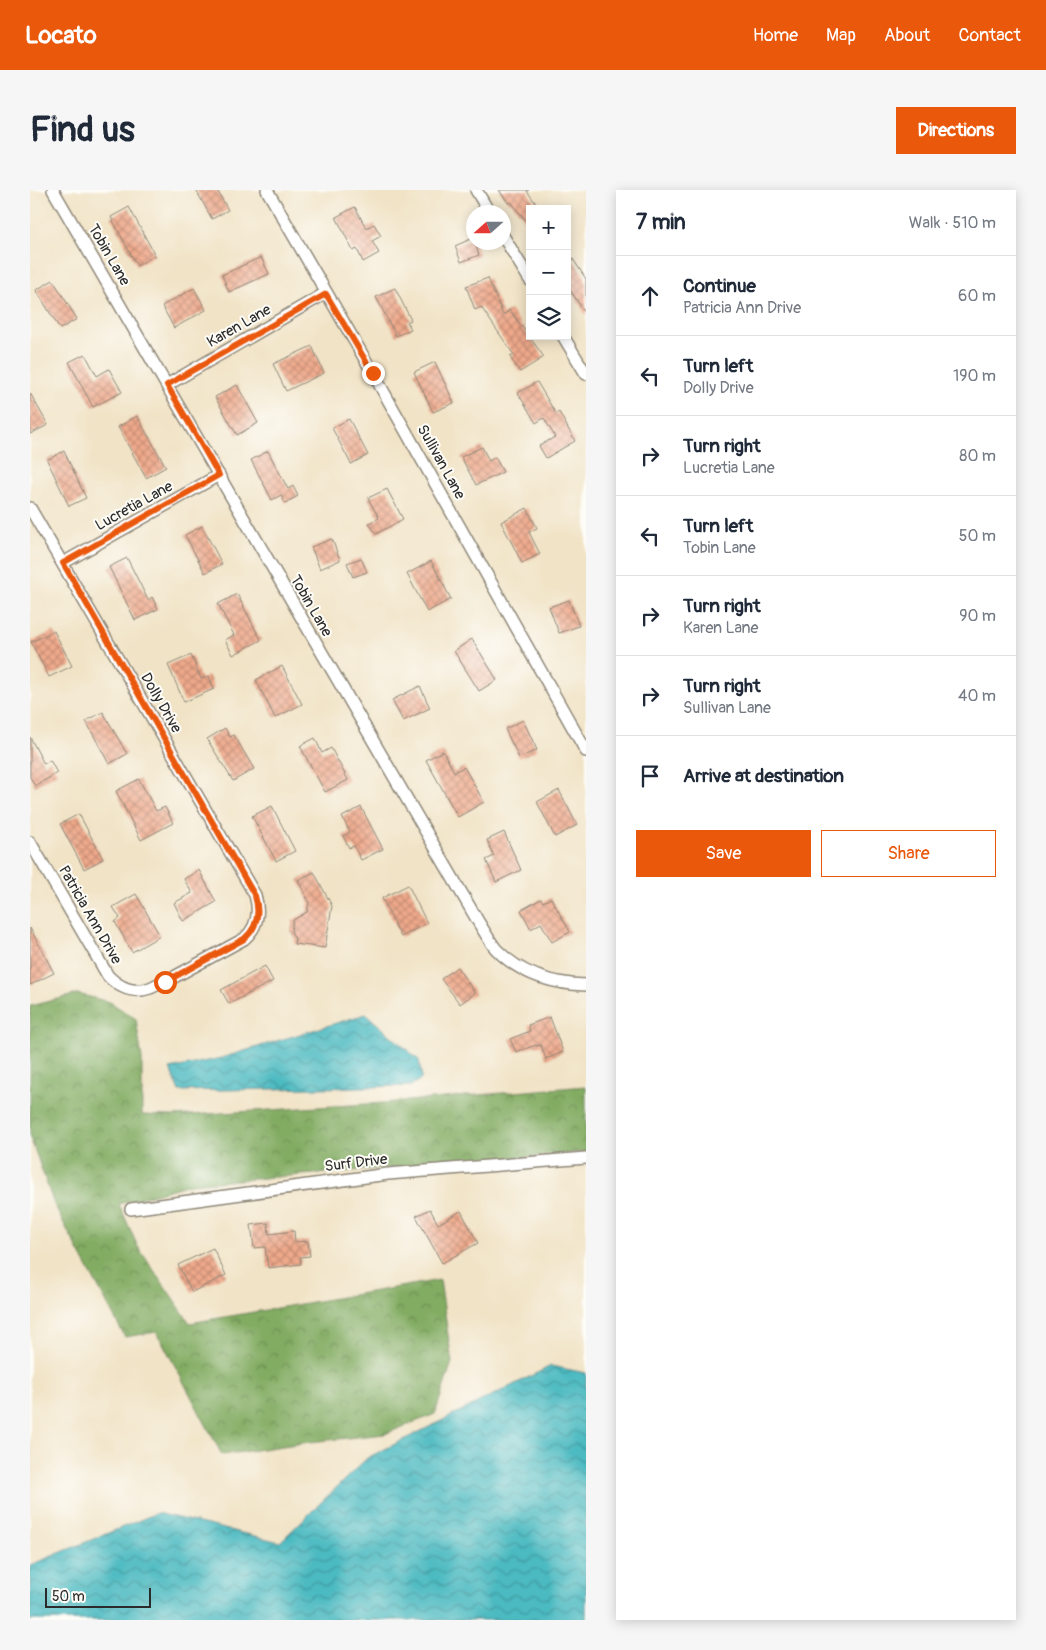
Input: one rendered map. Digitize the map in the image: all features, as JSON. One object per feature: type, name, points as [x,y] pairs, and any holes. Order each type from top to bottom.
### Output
[{"type":"street","name":"Tobin Lane","points":[[53,190],[458,888],[497,949],[526,972],[546,980],[586,985]]},
{"type":"street","name":"Sullivan Lane","points":[[267,190],[383,390],[586,751]]},
{"type":"street","points":[[476,190],[485,205]]},
{"type":"street","points":[[511,248],[526,273]]},
{"type":"street","name":"Karen Lane","points":[[167,385],[326,294]]},
{"type":"street","points":[[565,340],[586,374]]},
{"type":"street","name":"Lucretia Lane","points":[[63,563],[219,475]]},
{"type":"street","name":"Dolly Drive","points":[[30,508],[255,896],[258,916]]},
{"type":"street","name":"Patricia Ann Drive","points":[[30,842],[108,976],[121,988],[133,990],[149,988],[165,982],[244,939],[250,934],[258,916]]},
{"type":"street","name":"Surf Drive","points":[[131,1210],[388,1174],[586,1158]]},
{"type":"green space","points":[[78,994],[110,1002],[136,1019],[142,1059],[142,1115],[173,1116],[383,1103],[586,1086],[586,1152],[190,1184],[119,1204],[138,1247],[190,1323],[440,1280],[452,1362],[435,1414],[385,1434],[310,1442],[222,1455],[157,1332],[125,1337],[55,1207],[30,1137],[30,1006]]},
{"type":"water","points":[[366,1014],[419,1060],[422,1078],[411,1086],[179,1091],[170,1069],[221,1058]]},
{"type":"water","points":[[551,1366],[586,1373],[586,1620],[30,1620],[30,1565],[157,1513],[280,1542],[367,1458]]},
{"type":"building","points":[[196,190],[217,190],[228,210],[212,219]]},
{"type":"building","points":[[499,190],[529,190],[527,191],[537,205],[526,205],[526,221],[511,202],[509,204]]},
{"type":"building","points":[[129,207],[155,255],[137,266],[111,217]]},
{"type":"building","points":[[355,207],[366,228],[374,224],[381,236],[372,241],[379,253],[363,262],[357,249],[353,251],[336,217]]},
{"type":"building","points":[[466,241],[466,250],[477,250],[479,255],[461,262],[455,246]]},
{"type":"building","points":[[571,256],[586,279],[586,315],[571,291]]},
{"type":"building","points":[[261,257],[269,274],[229,292],[222,275]]},
{"type":"building","points":[[488,278],[503,315],[510,310],[526,332],[526,340],[532,340],[544,357],[520,372],[510,357],[514,355],[481,307],[475,310],[466,286]]},
{"type":"building","points":[[53,280],[77,319],[60,329],[36,290]]},
{"type":"building","points":[[194,288],[206,310],[174,328],[162,306]]},
{"type":"building","points":[[395,288],[411,320],[407,322],[411,329],[396,336],[376,297]]},
{"type":"building","points":[[312,346],[324,373],[286,391],[273,364]]},
{"type":"building","points":[[85,354],[97,376],[109,369],[122,392],[93,407],[69,362]]},
{"type":"building","points":[[435,362],[454,403],[433,412],[414,372]]},
{"type":"building","points":[[537,382],[556,414],[559,412],[575,441],[546,458],[539,446],[555,437],[544,418],[536,423],[518,393]]},
{"type":"building","points":[[237,385],[258,423],[237,435],[215,397]]},
{"type":"building","points":[[30,393],[48,425],[30,434]]},
{"type":"building","points":[[137,416],[166,467],[146,478],[118,427]]},
{"type":"building","points":[[349,419],[368,455],[351,464],[332,428]]},
{"type":"building","points":[[482,447],[489,461],[495,457],[503,472],[476,485],[461,457]]},
{"type":"building","points":[[64,451],[86,498],[69,506],[47,460]]},
{"type":"building","points":[[268,451],[288,489],[293,486],[298,496],[285,503],[281,495],[272,500],[251,460]]},
{"type":"building","points":[[387,489],[403,519],[376,534],[369,523],[379,518],[368,498]]},
{"type":"building","points":[[527,508],[537,528],[529,532],[540,554],[522,563],[501,522]]},
{"type":"building","points":[[202,526],[222,564],[205,573],[185,535]]},
{"type":"building","points":[[332,539],[340,560],[320,569],[311,547]]},
{"type":"building","points":[[127,558],[148,600],[152,597],[158,609],[135,620],[109,567]]},
{"type":"building","points":[[361,558],[367,572],[353,577],[347,563]]},
{"type":"building","points":[[431,561],[451,599],[427,612],[407,574]]},
{"type":"building","points":[[237,594],[261,640],[233,655],[225,640],[234,635],[218,604]]},
{"type":"building","points":[[569,600],[579,626],[559,633],[549,607]]},
{"type":"building","points":[[54,631],[72,666],[49,677],[31,642]]},
{"type":"building","points":[[472,639],[497,680],[479,691],[454,651]]},
{"type":"building","points":[[191,655],[201,679],[209,676],[214,689],[184,702],[168,665]]},
{"type":"building","points":[[282,666],[302,704],[275,718],[256,680]]},
{"type":"building","points":[[420,686],[430,708],[403,721],[392,700]]},
{"type":"building","points":[[103,712],[127,754],[109,764],[86,721]]},
{"type":"building","points":[[523,720],[537,750],[519,758],[505,729]]},
{"type":"building","points":[[225,728],[230,737],[234,735],[254,769],[233,781],[207,739]]},
{"type":"building","points":[[30,737],[44,764],[50,760],[57,773],[35,786],[30,777]]},
{"type":"building","points":[[315,738],[322,753],[331,748],[348,780],[325,792],[300,746]]},
{"type":"building","points":[[443,751],[454,772],[464,767],[484,802],[458,817],[426,760]]},
{"type":"building","points":[[139,779],[156,811],[165,807],[173,823],[141,840],[116,791]]},
{"type":"building","points":[[559,790],[577,825],[555,837],[537,802]]},
{"type":"building","points":[[272,806],[295,851],[276,861],[252,816]]},
{"type":"building","points":[[361,807],[383,849],[361,860],[354,846],[349,848],[343,836],[350,832],[342,817]]},
{"type":"building","points":[[79,814],[103,859],[84,869],[60,824]]},
{"type":"building","points":[[504,832],[521,870],[496,882],[486,860],[494,856],[487,840]]},
{"type":"building","points":[[199,870],[216,902],[183,921],[174,903],[192,893],[184,879]]},
{"type":"building","points":[[314,872],[332,906],[325,948],[294,944],[295,939],[291,931],[293,920],[307,912],[309,902],[298,880]]},
{"type":"building","points":[[408,885],[427,923],[401,937],[382,898]]},
{"type":"building","points":[[136,894],[160,936],[132,952],[115,922],[120,918],[113,907]]},
{"type":"building","points":[[551,898],[570,932],[552,942],[541,923],[531,929],[521,910],[541,899],[543,902]]},
{"type":"building","points":[[30,928],[54,973],[30,985]]},
{"type":"building","points":[[265,966],[273,981],[229,1004],[221,990]]},
{"type":"building","points":[[457,967],[475,993],[460,1004],[441,979]]},
{"type":"building","points":[[550,1017],[563,1052],[546,1059],[541,1045],[536,1045],[516,1052],[510,1039],[530,1031],[528,1025]]},
{"type":"building","points":[[430,1209],[438,1224],[461,1211],[478,1243],[442,1263],[416,1216]]},
{"type":"building","points":[[268,1223],[269,1234],[294,1231],[295,1242],[308,1241],[310,1256],[300,1257],[301,1264],[268,1268],[265,1247],[254,1248],[251,1225]]},
{"type":"building","points":[[213,1248],[226,1275],[192,1292],[178,1265]]},
{"type":"route","points":[[165,982],[244,939],[250,934],[256,923],[258,906],[255,896],[63,563],[219,475],[167,385],[326,294],[373,373]]}]
